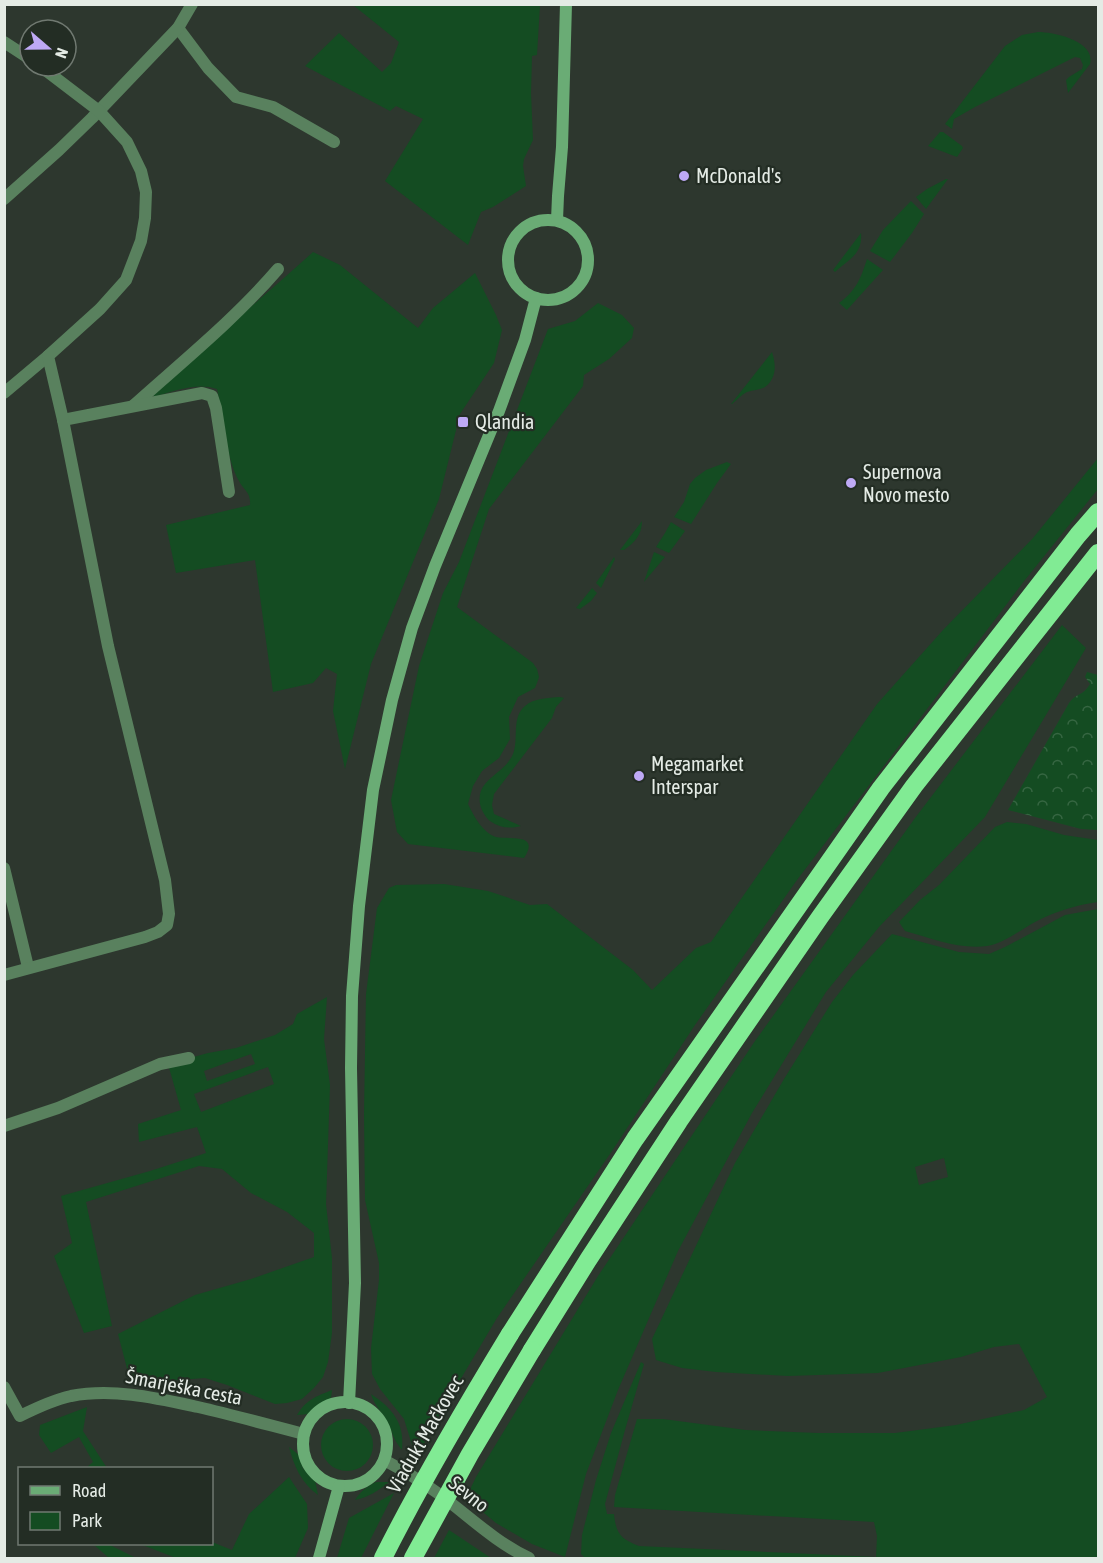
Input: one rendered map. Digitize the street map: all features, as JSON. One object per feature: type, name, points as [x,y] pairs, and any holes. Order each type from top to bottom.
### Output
[{"type":"highway","name":"Viadukt Mačkovec","points":[[383,1558],[454,1427],[510,1334],[641,1130],[881,788],[1098,512]]},
{"type":"highway","points":[[413,1558],[470,1454],[532,1350],[679,1121],[914,786],[1098,553]]},
{"type":"main road","points":[[557,220],[562,147],[566,4]]},
{"type":"main road","points":[[544,219],[557,220],[570,226],[580,235],[586,247],[588,260],[586,273],[580,284],[560,298],[548,300],[536,298],[524,292],[514,282],[509,270],[508,256],[511,242],[519,231],[531,223],[544,219]]},
{"type":"main road","points":[[349,1403],[355,1283],[352,996],[359,906],[373,790],[392,700],[412,628],[499,411],[525,340],[536,298]]},
{"type":"main road","points":[[337,1402],[349,1403],[362,1406],[382,1423],[387,1449],[378,1471],[370,1478],[361,1484],[339,1486],[318,1478],[310,1469],[302,1446],[309,1422],[316,1413],[337,1402]]},
{"type":"main road","points":[[319,1558],[339,1486]]},
{"type":"street","points":[[4,199],[99,111],[178,28],[192,4]]},
{"type":"street","points":[[178,28],[208,68],[236,97],[273,107],[334,142]]},
{"type":"street","points":[[4,42],[18,51]]},
{"type":"street","points":[[4,393],[100,309],[126,280],[141,241],[145,218],[146,192],[141,171],[127,142],[99,111],[56,78]]},
{"type":"street","points":[[133,406],[218,329],[278,269]]},
{"type":"street","points":[[4,975],[158,932],[167,926],[169,914],[165,880],[108,646],[48,356]]},
{"type":"street","points":[[63,420],[202,393],[212,396],[230,492]]},
{"type":"street","points":[[4,868],[28,967]]},
{"type":"street","points":[[4,1126],[58,1108],[160,1064],[189,1058]]},
{"type":"street","name":"Šmarješka cesta","points":[[4,1387],[20,1416],[40,1406],[71,1396],[104,1393],[130,1394],[200,1408],[304,1434]]},
{"type":"street","name":"Sevno","points":[[384,1460],[440,1494],[487,1533],[513,1551],[529,1558]]},
{"type":"green space","points":[[353,5],[540,5],[537,55],[532,56],[533,140],[523,166],[526,186],[481,212],[468,245],[385,181],[423,119],[396,106],[390,111],[305,66],[339,33],[382,72],[391,63],[399,42]]},
{"type":"green space","points":[[1038,32],[1072,39],[1087,49],[1090,64],[1068,93],[1066,80],[1082,69],[1080,58],[1075,57],[975,107],[954,119],[952,129],[945,124],[1005,46],[1022,35]]},
{"type":"green space","points":[[940,132],[962,146],[957,157],[928,146]]},
{"type":"green space","points":[[948,179],[926,209],[916,197]]},
{"type":"green space","points":[[911,201],[924,214],[890,262],[870,251],[883,230]]},
{"type":"green space","points":[[861,233],[860,246],[857,251],[835,272],[833,270]]},
{"type":"green space","points":[[313,252],[340,265],[418,328],[433,308],[475,273],[502,330],[494,363],[460,414],[439,499],[371,664],[345,769],[333,711],[337,674],[326,668],[313,683],[273,692],[255,560],[176,573],[166,525],[250,505],[250,501],[231,461],[217,389],[202,386],[154,397],[153,394]]},
{"type":"green space","points":[[867,259],[883,270],[847,310],[839,303],[857,284]]},
{"type":"green space","points":[[598,303],[622,315],[634,328],[632,338],[609,359],[584,375],[583,386],[489,509],[457,607],[533,663],[537,669],[539,677],[535,688],[518,697],[509,717],[510,739],[499,758],[482,771],[473,786],[468,804],[479,823],[491,835],[526,841],[528,850],[524,858],[408,844],[397,832],[391,800],[419,666],[443,593],[459,562],[548,329],[575,321]]},
{"type":"green space","points":[[772,352],[774,371],[769,383],[763,388],[747,392],[731,404]]},
{"type":"green space","points":[[1098,458],[1098,489],[1025,580],[797,880],[695,1025],[497,1318],[418,1455],[413,1448],[404,1419],[380,1389],[372,1374],[371,1348],[379,1263],[365,1200],[366,994],[377,908],[389,888],[396,885],[444,884],[488,891],[530,905],[547,904],[633,970],[652,990],[696,948],[711,942],[877,704],[943,630],[1033,538]]},
{"type":"green space","points":[[727,462],[731,464],[691,524],[674,517],[695,478],[706,470]]},
{"type":"green space","points":[[642,521],[637,538],[624,550],[620,550]]},
{"type":"green space","points":[[671,522],[685,531],[669,553],[656,547]]},
{"type":"green space","points":[[654,552],[665,557],[644,582]]},
{"type":"green space","points":[[614,557],[615,559],[601,588],[596,583]]},
{"type":"green space","points":[[592,588],[597,593],[591,601],[580,609],[576,608]]},
{"type":"green space","points":[[1062,625],[1086,648],[985,817],[879,927],[826,992],[752,1113],[678,1251],[618,1390],[586,1474],[565,1557],[532,1544],[496,1523],[466,1498],[476,1477],[598,1276],[755,1041],[915,818]]},
{"type":"green space","points":[[1087,672],[1098,675],[1098,830],[1081,829],[1008,810],[1069,703],[1085,691],[1090,684],[1085,677]]},
{"type":"green space","points":[[564,698],[556,707],[552,718],[494,794],[492,805],[494,814],[521,826],[497,825],[490,821],[481,809],[482,789],[513,754],[518,716],[525,706],[533,701]]},
{"type":"green space","points":[[1007,822],[1098,840],[1098,902],[1052,914],[1007,939],[987,946],[956,945],[905,931],[899,922],[920,900],[939,885],[995,827]]},
{"type":"green space","points":[[1098,909],[1098,1558],[585,1558],[581,1554],[582,1535],[596,1480],[611,1433],[641,1362],[644,1364],[605,1504],[607,1514],[614,1514],[620,1535],[639,1546],[876,1557],[877,1536],[874,1522],[614,1507],[615,1495],[637,1419],[663,1419],[746,1430],[895,1433],[956,1425],[1024,1410],[1047,1397],[1019,1344],[994,1347],[961,1357],[878,1373],[788,1376],[682,1368],[656,1360],[652,1339],[735,1163],[784,1079],[832,1002],[853,975],[892,934],[959,952],[989,954],[1065,915]],"holes":[[[944,1158],[948,1177],[919,1185],[915,1167]]]},
{"type":"green space","points":[[327,997],[324,1039],[330,1085],[326,1204],[332,1258],[332,1333],[328,1362],[323,1377],[302,1399],[275,1404],[205,1378],[165,1381],[129,1376],[118,1334],[195,1295],[314,1257],[314,1233],[287,1212],[251,1193],[222,1169],[199,1166],[86,1202],[112,1326],[84,1333],[54,1256],[72,1243],[61,1196],[206,1153],[197,1127],[139,1142],[138,1124],[181,1110],[168,1064],[236,1048],[275,1035],[293,1024],[297,1014]],"holes":[[[251,1054],[255,1064],[207,1081],[204,1071]],[[268,1067],[274,1084],[201,1112],[194,1094]]]},
{"type":"green space","points":[[332,1390],[331,1398],[310,1414],[297,1415],[312,1399]]},
{"type":"green space","points":[[371,1394],[391,1411],[399,1424],[402,1450],[396,1442]]},
{"type":"green space","points":[[87,1407],[83,1431],[106,1467],[87,1467],[93,1462],[79,1437],[51,1453],[39,1435],[40,1425]]},
{"type":"green space","points":[[342,1419],[352,1419],[366,1426],[373,1445],[366,1464],[352,1471],[342,1471],[332,1467],[325,1460],[321,1450],[321,1440],[325,1430],[332,1423]]},
{"type":"green space","points":[[289,1447],[299,1455],[303,1468],[315,1480],[318,1495],[299,1474]]},
{"type":"green space","points":[[289,1477],[307,1504],[308,1528],[295,1558],[176,1558],[143,1545],[213,1545],[213,1542],[232,1550],[249,1514]]},
{"type":"green space","points":[[376,1482],[389,1482],[373,1493],[355,1500],[359,1494]]},
{"type":"green space","points":[[394,1493],[361,1558],[337,1558],[349,1518]]},
{"type":"green space","points":[[449,1530],[491,1558],[434,1558]]},
{"type":"green space","points":[[94,1545],[110,1545],[136,1558],[109,1558]]},
{"type":"place","name":"McDonald's","points":[[684,176]]},
{"type":"place","name":"Qlandia","points":[[463,422]]},
{"type":"place","name":"Supernova Novo mesto","points":[[851,483]]},
{"type":"place","name":"Megamarket Interspar","points":[[639,776]]}]
